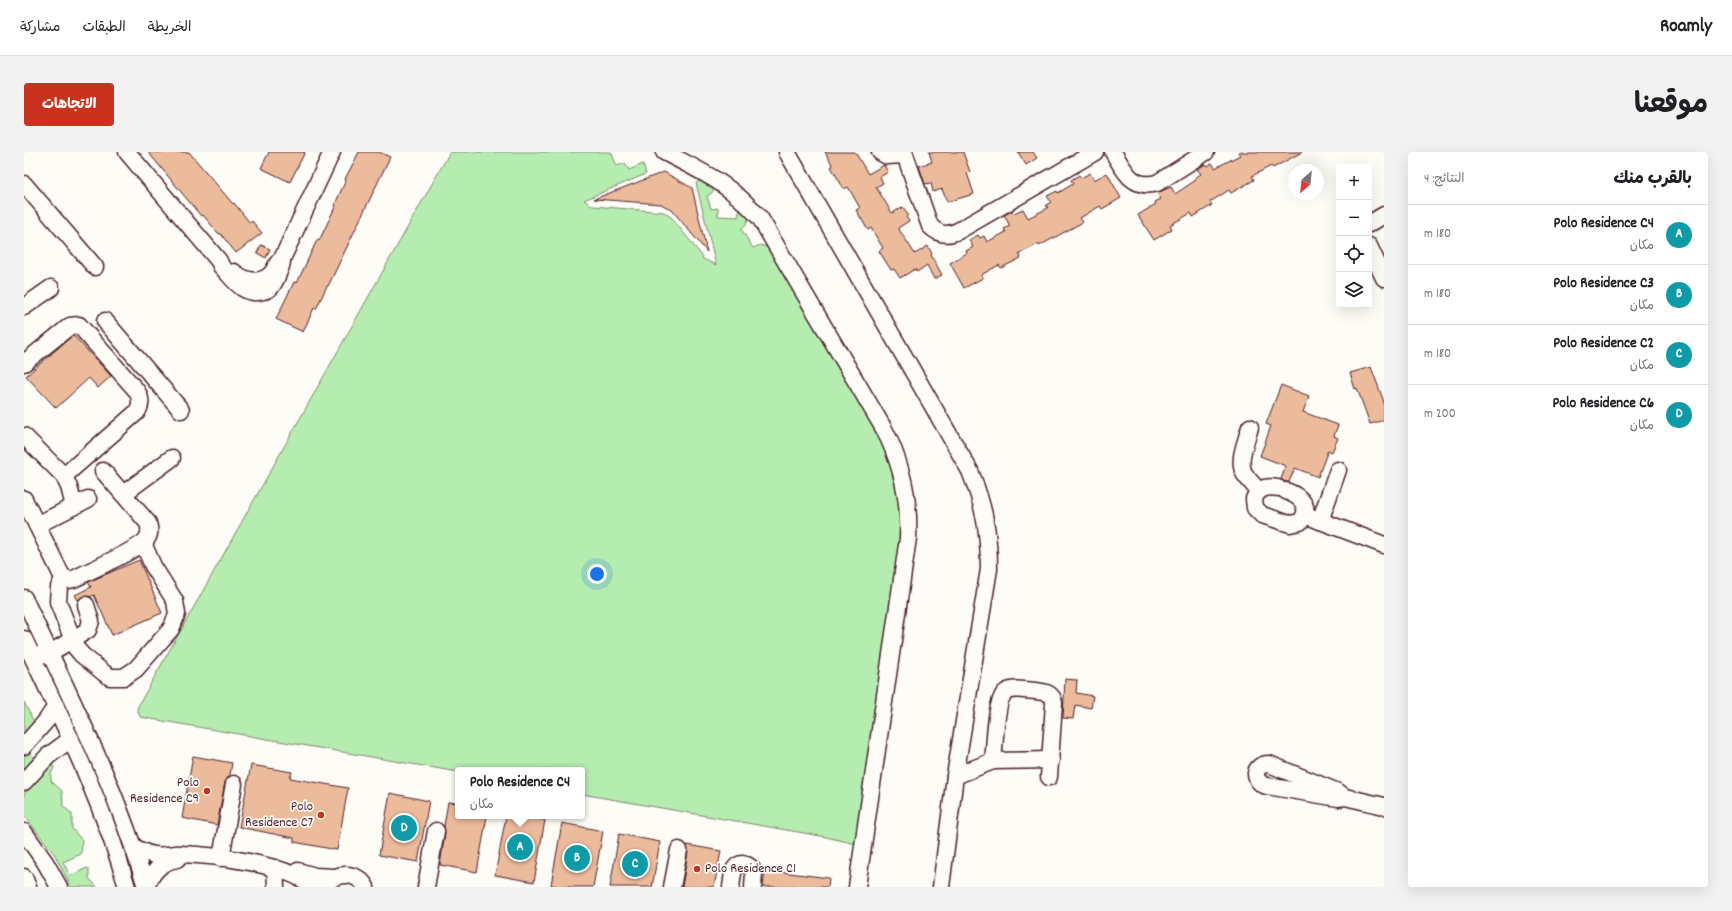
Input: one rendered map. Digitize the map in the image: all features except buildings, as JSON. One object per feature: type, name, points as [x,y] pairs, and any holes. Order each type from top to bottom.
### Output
[{"type":"street","points":[[127,152],[219,261],[226,263],[240,278],[253,281],[263,279],[271,274],[282,258],[332,152]]},
{"type":"street","points":[[664,152],[731,189],[746,202],[760,218],[892,443],[903,475],[908,507],[908,538],[857,887]]},
{"type":"street","points":[[787,152],[966,464],[979,494],[986,518],[989,544],[989,569],[955,776],[941,887]]},
{"type":"street","points":[[880,152],[888,156],[905,154],[930,226],[936,232],[943,234],[951,234],[994,212],[1095,152]]},
{"type":"street","points":[[1113,152],[1134,181],[1149,185],[1157,183],[1206,152]]},
{"type":"street","points":[[24,184],[95,267]]},
{"type":"street","points":[[1372,222],[1384,216]]},
{"type":"street","points":[[1372,252],[1384,278]]},
{"type":"street","points":[[24,307],[51,288]]},
{"type":"street","points":[[105,321],[181,410]]},
{"type":"street","points":[[24,363],[70,326],[79,325],[136,390],[140,397],[141,402],[137,412],[64,476]]},
{"type":"street","points":[[136,390],[152,376]]},
{"type":"street","points":[[1250,426],[1242,461],[1242,468],[1259,491]]},
{"type":"street","points":[[24,436],[64,476],[69,487],[81,503],[37,525]]},
{"type":"street","points":[[123,494],[172,458]]},
{"type":"street","points":[[1320,521],[1338,470]]},
{"type":"street","points":[[24,499],[64,578],[69,580],[74,579],[143,543],[149,532],[148,523],[104,471]]},
{"type":"street","points":[[1267,488],[1282,490],[1300,498],[1305,509],[1305,515],[1300,522],[1290,524],[1262,515],[1255,508],[1254,503],[1254,498],[1259,491],[1267,488]]},
{"type":"street","points":[[1305,515],[1384,545]]},
{"type":"street","points":[[64,578],[59,587],[57,597],[76,648],[89,662],[110,677],[117,678],[131,674],[171,629],[177,614],[175,601],[153,566],[143,543]]},
{"type":"street","points":[[24,598],[102,766],[134,847],[146,887]]},
{"type":"street","points":[[34,661],[42,654],[50,653],[85,633],[90,626],[90,617],[86,605]]},
{"type":"street","points":[[24,639],[99,802],[128,887]]},
{"type":"street","points":[[993,761],[1000,699],[1006,692],[1015,690],[1046,692],[1054,700],[1049,777]]},
{"type":"street","points":[[24,746],[46,721],[56,706]]},
{"type":"street","points":[[24,782],[48,756],[71,739]]},
{"type":"street","points":[[955,776],[993,761],[1051,760]]},
{"type":"street","points":[[221,858],[234,784]]},
{"type":"street","points":[[1345,797],[1384,806]]},
{"type":"street","points":[[426,887],[436,831]]},
{"type":"street","points":[[24,832],[45,862],[59,887]]},
{"type":"street","points":[[134,847],[155,856],[181,854],[221,858],[275,868],[304,880],[313,887]]},
{"type":"street","points":[[672,887],[679,850]]},
{"type":"street","points":[[146,887],[155,870],[163,864],[190,855]]},
{"type":"street","points":[[731,887],[734,870],[737,866],[745,864],[749,865],[754,872],[753,887]]},
{"type":"street","points":[[275,868],[284,867],[315,876],[329,882],[349,875],[364,884],[379,887]]},
{"type":"street","points":[[275,868],[276,887]]},
{"type":"street","points":[[24,877],[28,887]]},
{"type":"green space","points":[[450,152],[611,152],[617,166],[625,163],[629,170],[643,164],[646,174],[584,200],[593,206],[664,212],[671,217],[703,259],[716,265],[696,183],[702,179],[713,186],[713,192],[707,196],[711,209],[718,208],[718,216],[738,217],[740,208],[749,217],[747,223],[741,229],[753,248],[760,245],[767,247],[881,436],[896,475],[902,529],[856,844],[826,837],[585,795],[585,767],[455,767],[455,771],[140,717],[137,708]]},
{"type":"green space","points":[[45,664],[47,664],[101,779],[139,887],[135,887],[110,812]]},
{"type":"green space","points":[[24,702],[35,724],[24,736]]},
{"type":"green space","points":[[26,750],[38,760],[24,777],[24,752]]},
{"type":"green space","points":[[51,763],[54,767],[51,774],[51,781],[62,791],[63,806],[72,814],[72,829],[82,840],[81,854],[63,862],[70,876],[87,868],[89,869],[89,878],[97,887],[71,887],[55,855],[24,815],[24,794]]},
{"type":"place","name":"Polo Residence C9","points":[[207,791]]},
{"type":"place","name":"Polo Residence C7","points":[[321,815]]},
{"type":"place","name":"Polo Residence C6","points":[[404,828]]},
{"type":"place","name":"Polo Residence C4","points":[[520,847]]},
{"type":"place","name":"Polo Residence C3","points":[[577,858]]},
{"type":"place","name":"Polo Residence C2","points":[[635,864]]},
{"type":"place","name":"Polo Residence C1","points":[[697,869]]}]
